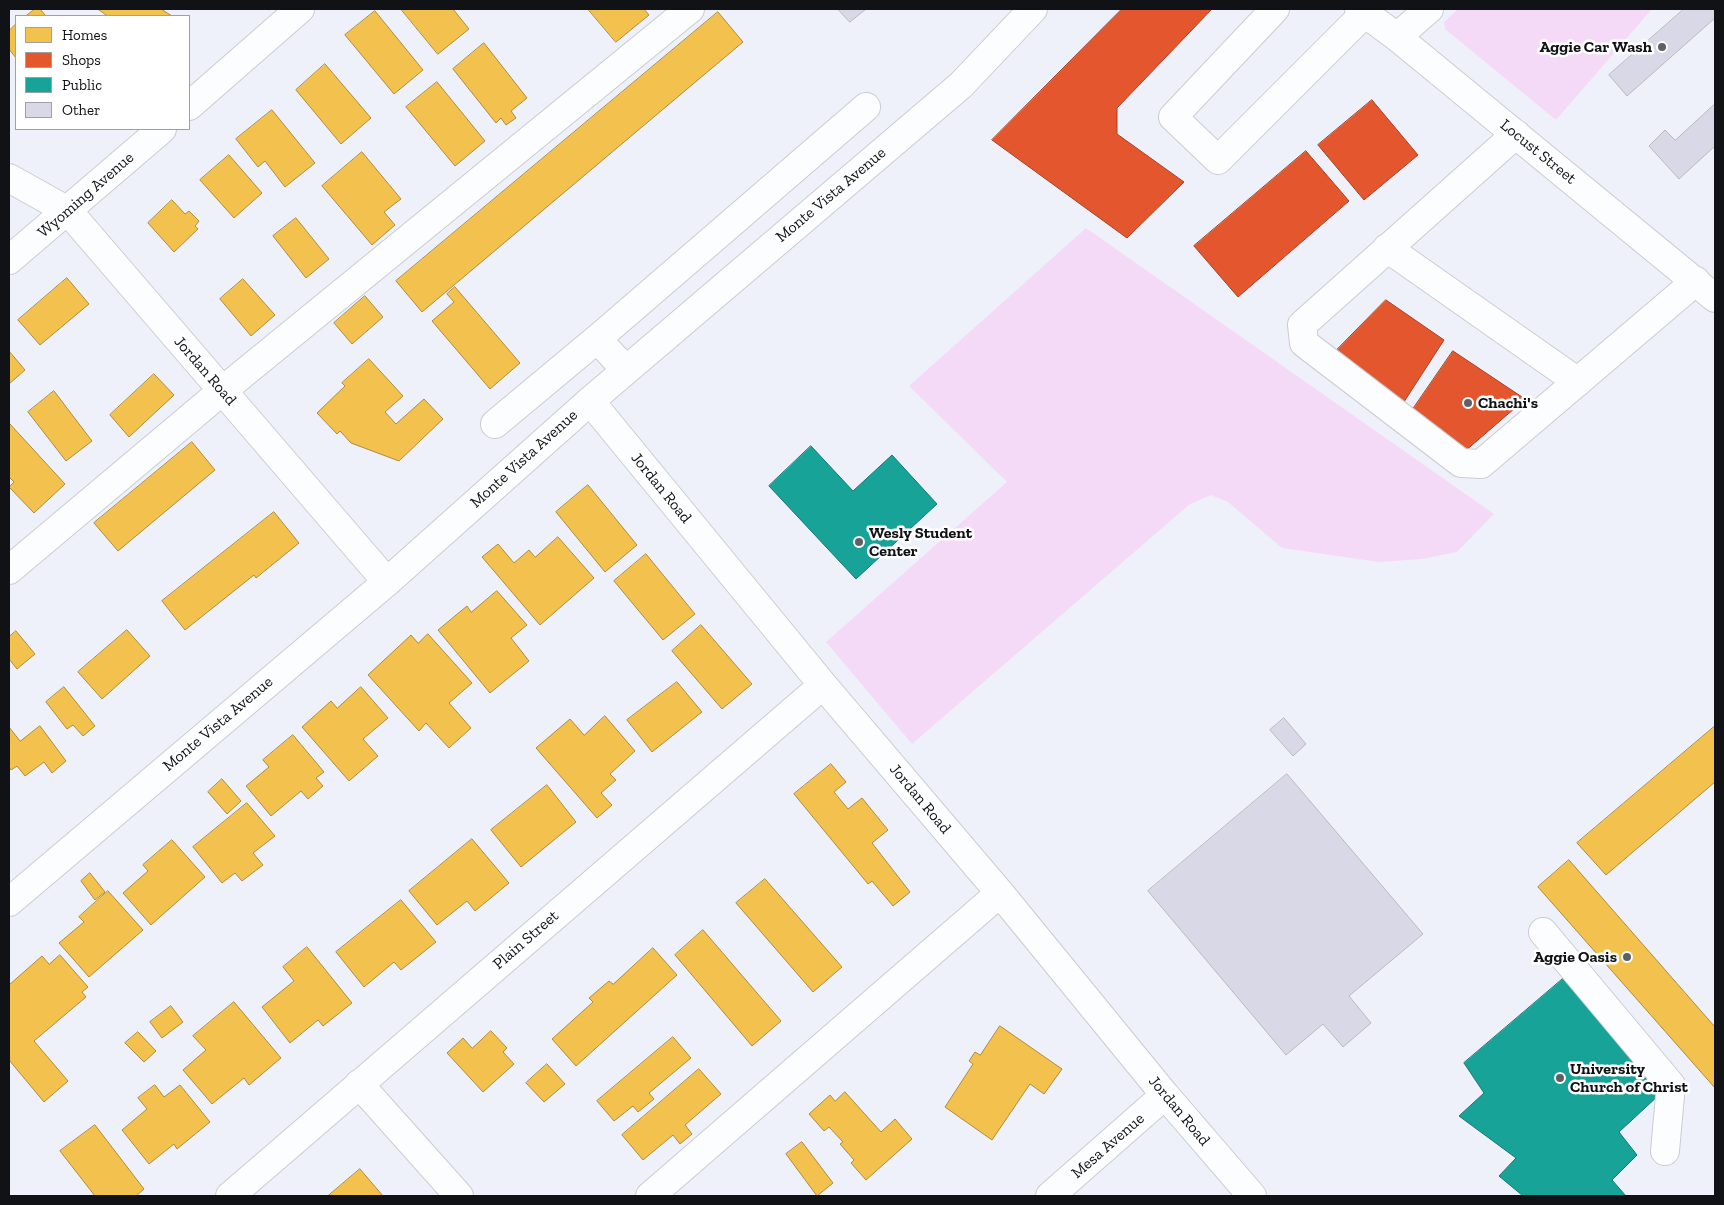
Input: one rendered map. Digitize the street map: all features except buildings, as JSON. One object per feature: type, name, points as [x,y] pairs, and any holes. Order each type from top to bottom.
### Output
[{"type":"street","points":[[190,105],[299,9]]},
{"type":"street","points":[[9,570],[222,391],[690,9]]},
{"type":"street","name":"Monte Vista Avenue","points":[[9,902],[387,582],[590,401],[960,85],[1033,9]]},
{"type":"street","points":[[1274,9],[1173,117],[1218,160],[1362,11]]},
{"type":"street","points":[[1397,37],[1429,9]]},
{"type":"street","name":"Locust Street","points":[[1362,11],[1397,37],[1709,291]]},
{"type":"street","points":[[494,424],[597,339],[866,107]]},
{"type":"street","name":"Wyoming Avenue","points":[[9,260],[161,130]]},
{"type":"street","points":[[1516,134],[1302,325],[1304,344],[1461,463],[1481,464],[1578,382],[1709,291]]},
{"type":"street","name":"Jordan Road","points":[[9,178],[68,211],[387,582]]},
{"type":"street","points":[[1387,248],[1578,382]]},
{"type":"street","points":[[597,339],[626,370]]},
{"type":"street","name":"Jordan Road","points":[[590,401],[823,685],[1000,893],[1165,1095],[1252,1196]]},
{"type":"street","name":"Plain Street","points":[[230,1196],[823,685]]},
{"type":"street","points":[[650,1196],[1000,893]]},
{"type":"street","points":[[1543,932],[1671,1085],[1665,1150]]},
{"type":"street","points":[[359,1084],[459,1196]]},
{"type":"street","name":"Mesa Avenue","points":[[1050,1196],[1165,1095]]},
{"type":"shaded area","points":[[1458,9],[1652,9],[1556,120],[1445,29],[1444,22]]},
{"type":"shaded area","points":[[1086,228],[1494,514],[1457,552],[1422,559],[1379,562],[1282,548],[1228,502],[1211,495],[1190,504],[912,744],[826,642],[1007,482],[909,386]]},
{"type":"place","name":"Aggie Car Wash","points":[[1662,47]]},
{"type":"place","name":"Chachi's","points":[[1468,403]]},
{"type":"place","name":"Wesly Student Center","points":[[859,542]]},
{"type":"place","name":"Aggie Oasis","points":[[1627,957]]},
{"type":"place","name":"University Church of Christ","points":[[1560,1078]]}]
